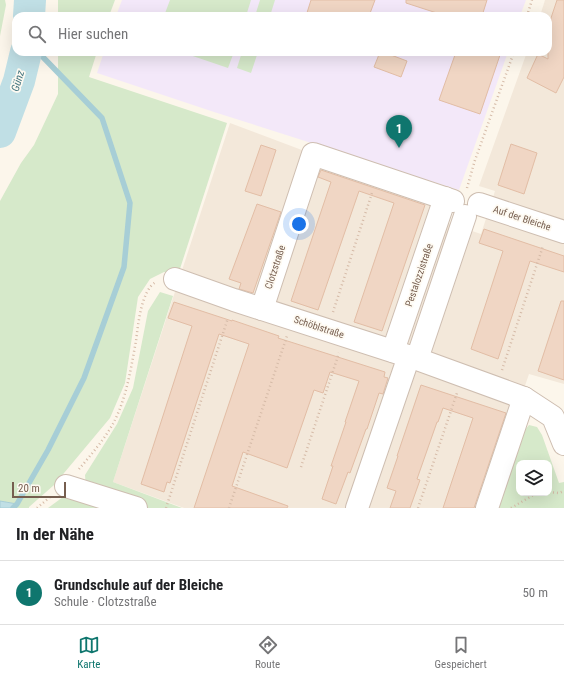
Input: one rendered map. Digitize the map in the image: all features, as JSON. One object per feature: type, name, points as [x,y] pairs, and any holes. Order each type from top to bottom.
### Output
[{"type":"street","name":"Clotzstraße","points":[[262,309],[313,154],[462,202]]},
{"type":"street","name":"Auf der Bleiche","points":[[462,202],[554,236]]},
{"type":"street","name":"Pestalozzistraße","points":[[357,508],[406,355],[462,202]]},
{"type":"street","name":"Schöblstraße","points":[[175,279],[234,300],[406,355],[524,398],[553,417],[564,444]]},
{"type":"street","points":[[487,508],[524,398]]},
{"type":"street","points":[[66,486],[136,508]]},
{"type":"path","points":[[528,12],[532,0]]},
{"type":"path","points":[[462,202],[513,56]]},
{"type":"path","points":[[301,467],[378,176]]},
{"type":"path","points":[[501,371],[554,236]]},
{"type":"path","points":[[37,508],[45,500],[66,486],[92,453],[114,421],[128,384],[143,300],[152,284],[165,278],[175,279]]},
{"type":"path","points":[[166,508],[234,300]]},
{"type":"path","points":[[229,508],[293,319]]},
{"type":"path","points":[[418,508],[462,376]]},
{"type":"path","points":[[552,492],[560,493],[564,491]]},
{"type":"path","points":[[511,508],[532,496]]},
{"type":"shaded area","points":[[122,0],[526,0],[522,12],[118,12]]},
{"type":"shaded area","points":[[545,0],[564,0],[564,384],[529,374],[483,508],[184,508],[113,482],[230,123],[440,202],[433,218],[481,234],[495,191],[479,186],[526,56],[552,56],[552,12],[541,12]]},
{"type":"shaded area","points":[[103,56],[507,56],[459,190],[97,73]]},
{"type":"green space","points":[[0,0],[5,0],[6,5],[0,36]]},
{"type":"green space","points":[[58,0],[115,0],[110,12],[58,12]]},
{"type":"green space","points":[[170,0],[251,0],[247,12],[166,12]]},
{"type":"green space","points":[[260,0],[275,0],[271,12],[256,12]]},
{"type":"green space","points":[[58,56],[96,56],[89,77],[227,123],[178,275],[164,272],[150,279],[138,297],[125,383],[110,418],[54,485],[29,508],[15,508],[16,504],[0,501],[0,201],[21,163],[34,145],[58,94]]},
{"type":"green space","points":[[193,56],[232,56],[228,68]]},
{"type":"green space","points":[[241,56],[257,56],[251,73],[237,68]]},
{"type":"green space","points":[[160,292],[173,296],[113,482],[182,508],[147,508],[86,489],[85,475],[117,424],[133,388],[148,311]]},
{"type":"green space","points":[[529,425],[537,427],[542,435],[551,460],[516,460],[516,496],[552,496],[552,463],[559,483],[564,482],[564,508],[497,508],[524,431]]},
{"type":"green space","points":[[63,497],[77,499],[106,508],[48,508]]},
{"type":"water","points":[[0,501],[17,504],[15,508],[0,508]]},
{"type":"building","points":[[311,0],[375,0],[370,12],[307,12]]},
{"type":"building","points":[[406,0],[487,0],[483,12],[434,12],[406,3]]},
{"type":"building","points":[[557,0],[564,0],[564,77],[556,93],[527,78],[537,56],[542,56],[548,59],[548,56],[552,56],[552,15]]},
{"type":"building","points":[[378,56],[394,56],[407,61],[401,77],[374,67]]},
{"type":"building","points":[[455,56],[500,56],[480,114],[439,100]]},
{"type":"building","points":[[511,144],[537,153],[524,194],[498,185]]},
{"type":"building","points":[[261,145],[276,150],[261,196],[245,191]]},
{"type":"building","points":[[321,170],[425,205],[382,331],[354,322],[394,203],[359,191],[318,310],[291,301],[331,182],[318,177]]},
{"type":"building","points":[[257,204],[281,212],[253,293],[239,289],[241,283],[229,279]]},
{"type":"building","points":[[484,229],[564,256],[564,272],[530,261],[498,359],[471,349],[503,251],[479,243]]},
{"type":"building","points":[[561,301],[564,301],[564,380],[538,371]]},
{"type":"building","points":[[174,302],[279,336],[278,338],[385,372],[384,377],[388,378],[383,394],[379,393],[350,473],[348,472],[336,504],[322,499],[333,466],[331,466],[359,381],[330,372],[323,393],[314,390],[287,468],[243,452],[232,486],[288,506],[287,508],[194,508],[249,344],[219,334],[170,483],[167,482],[164,492],[141,484],[192,326],[168,318]]},
{"type":"building","points":[[421,385],[506,413],[474,508],[443,508],[473,418],[443,408],[417,479],[420,480],[410,508],[390,508],[396,491],[387,488]]},
{"type":"waterway","name":"Günz","points":[[29,12],[30,0]]},
{"type":"waterway","name":"Günz","points":[[0,132],[19,81],[25,56]]},
{"type":"waterway","points":[[13,508],[17,504],[48,450],[84,378],[124,267],[130,203],[102,118],[42,56]]},
{"type":"place","name":"Grundschule auf der Bleiche","points":[[399,148]]}]
